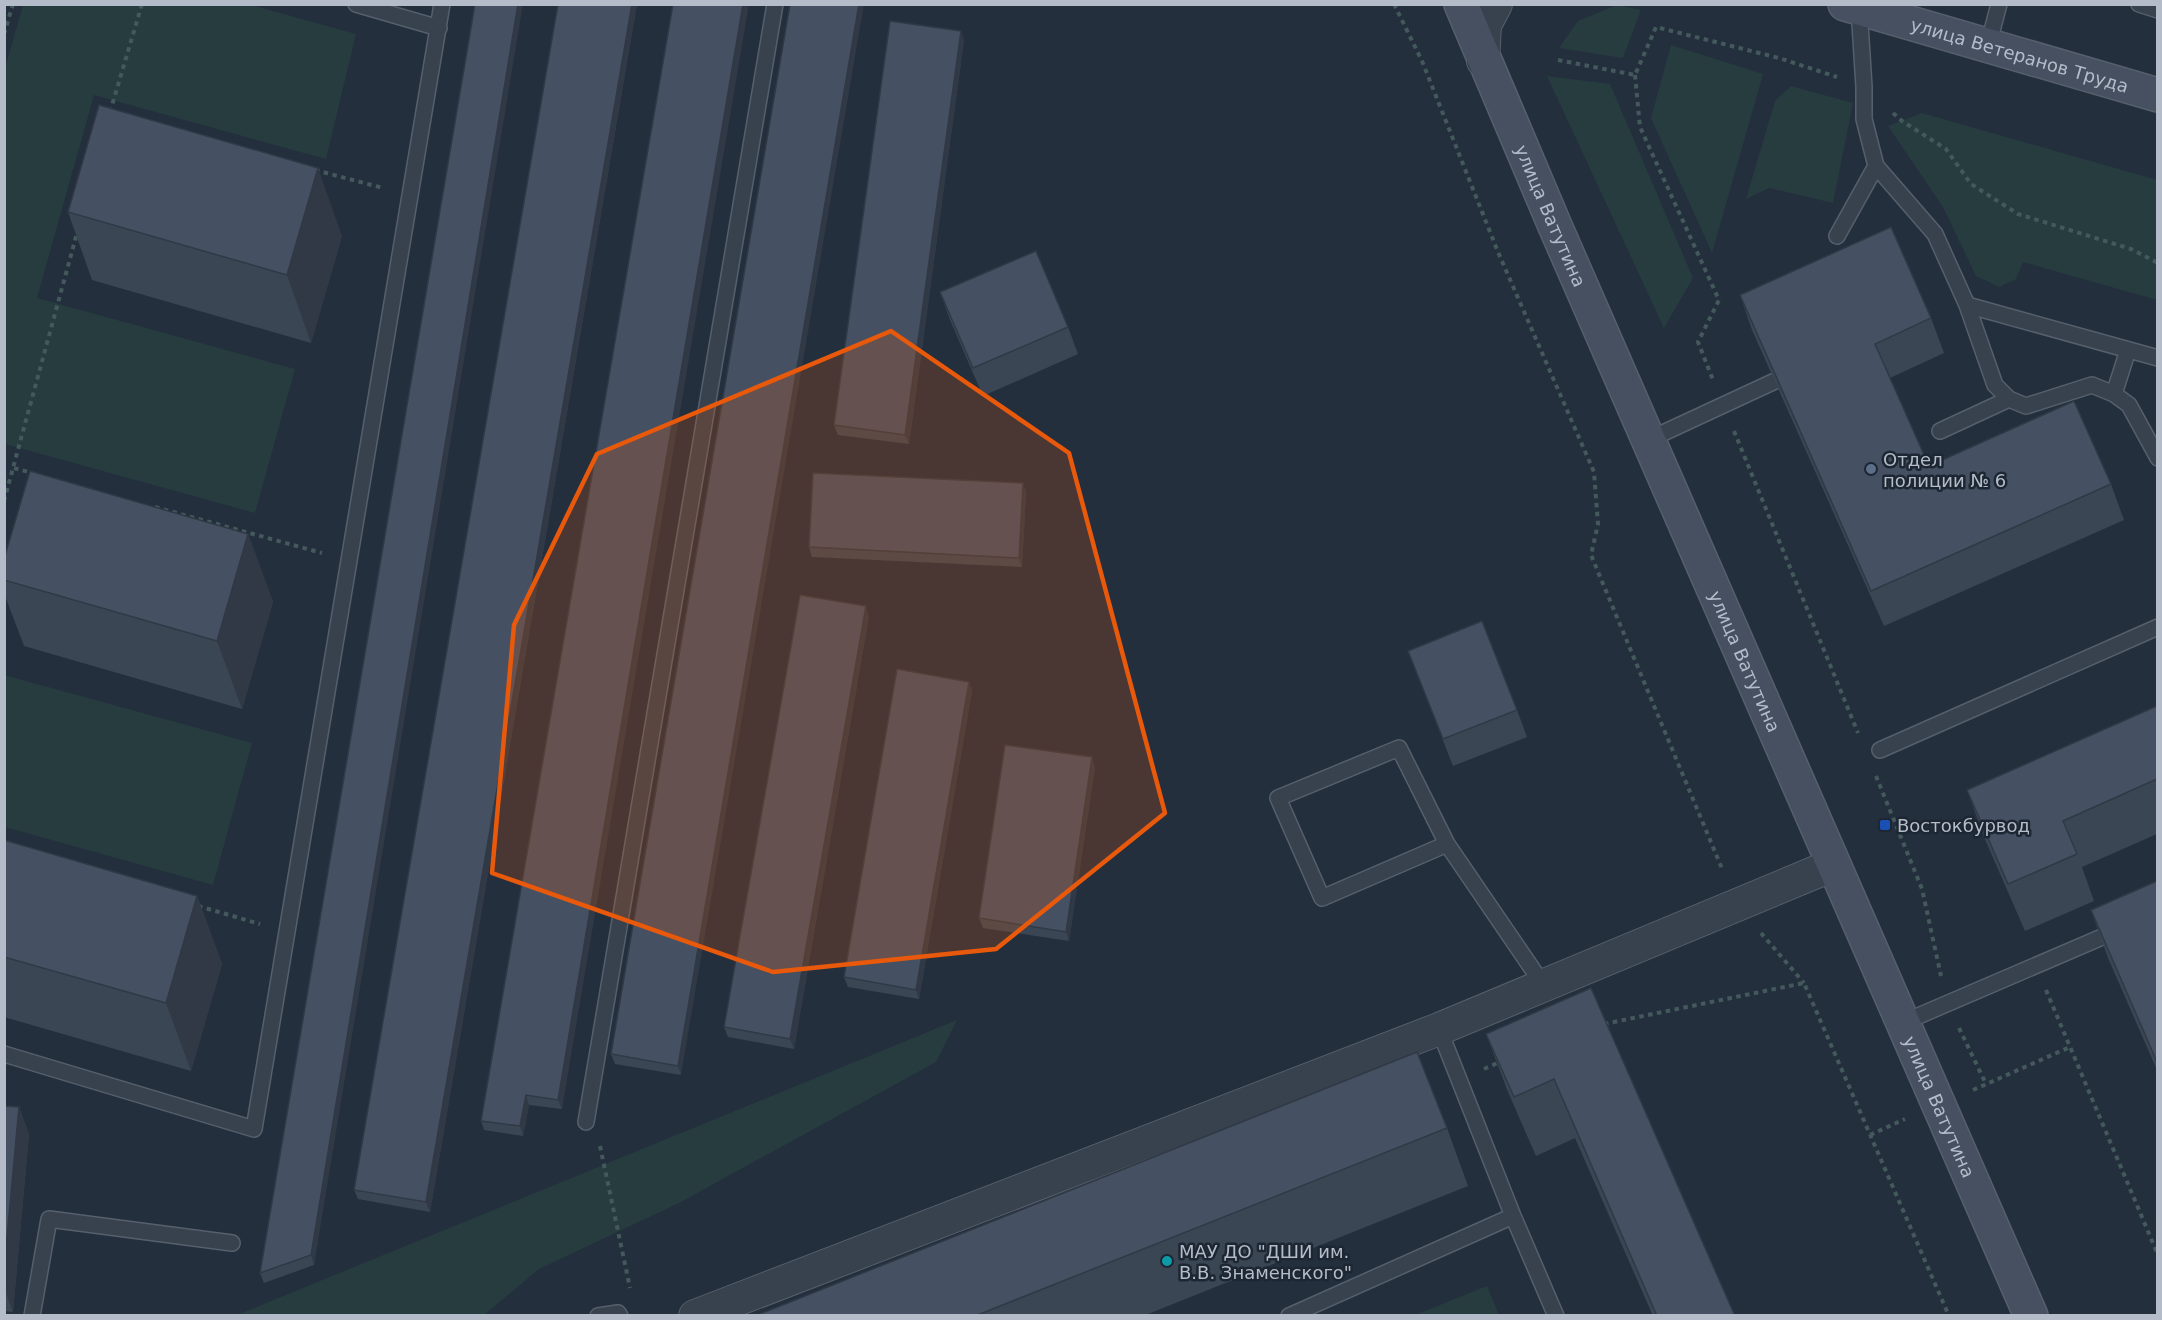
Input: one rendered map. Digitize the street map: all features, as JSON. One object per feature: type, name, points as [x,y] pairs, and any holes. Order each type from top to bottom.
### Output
[{"type":"main road","name":"улица Ватутина","points":[[1461,4],[1483,61],[2031,1316]]},
{"type":"main road","name":"улица Ветеранов Труда","points":[[1852,6],[2157,95]]},
{"type":"street","points":[[1483,61],[1485,25],[1496,4]]},
{"type":"street","points":[[695,1316],[1439,1029],[1833,865]]},
{"type":"lane","points":[[356,4],[439,28]]},
{"type":"lane","points":[[4,1054],[254,1129],[442,4]]},
{"type":"lane","points":[[586,1122],[775,4]]},
{"type":"lane","points":[[1988,46],[1999,4]]},
{"type":"lane","points":[[2139,4],[2157,10]]},
{"type":"lane","points":[[1852,6],[1864,87],[1864,119],[1876,166],[1935,234],[1967,305],[1995,385],[2009,399],[2026,406],[2092,385],[2114,394],[2129,405],[2157,458]]},
{"type":"lane","points":[[1837,236],[1876,166]]},
{"type":"lane","points":[[1967,305],[2157,358]]},
{"type":"lane","points":[[2114,394],[2128,350]]},
{"type":"lane","points":[[1648,440],[1775,381]]},
{"type":"lane","points":[[1940,431],[2009,399]]},
{"type":"lane","points":[[1880,750],[2157,627]]},
{"type":"lane","points":[[1447,844],[1322,898],[1278,798],[1400,748],[1447,844],[1544,986]]},
{"type":"lane","points":[[1902,1023],[2157,913]]},
{"type":"lane","points":[[1439,1029],[1513,1216],[1556,1316]]},
{"type":"lane","points":[[1289,1316],[1513,1216]]},
{"type":"lane","points":[[32,1316],[49,1219],[232,1243]]},
{"type":"lane","points":[[598,1316],[618,1313],[620,1316]]},
{"type":"path","points":[[4,34],[13,4]]},
{"type":"path","points":[[109,116],[142,4]]},
{"type":"path","points":[[1394,4],[1422,61],[1498,252],[1594,472],[1598,524],[1592,555],[1737,905],[1804,983],[1949,1316]]},
{"type":"path","points":[[1859,735],[1698,342],[1719,300],[1640,127],[1635,75],[1656,27],[1779,58],[1864,87],[1902,121],[1946,149],[1971,184],[2018,214],[2131,249],[2157,263]]},
{"type":"path","points":[[1558,60],[1635,75]]},
{"type":"path","points":[[310,169],[410,195]]},
{"type":"path","points":[[4,501],[78,230]]},
{"type":"path","points":[[14,468],[37,475]]},
{"type":"path","points":[[152,506],[348,560]]},
{"type":"path","points":[[1872,768],[1922,889],[1946,1004],[1986,1084]]},
{"type":"path","points":[[196,906],[286,932]]},
{"type":"path","points":[[2035,964],[2157,1255]]},
{"type":"path","points":[[1598,1025],[1804,983]]},
{"type":"path","points":[[1459,1079],[1512,1057]]},
{"type":"path","points":[[586,1122],[599,1143],[631,1292]]},
{"type":"highlighted area","points":[[891,331],[1069,453],[1165,813],[996,949],[773,972],[492,873],[514,625],[597,454]]},
{"type":"green space","points":[[23,5],[251,5],[356,34],[326,159],[94,95],[37,298],[295,369],[255,513],[5,444],[4,72]]},
{"type":"green space","points":[[1617,5],[1641,10],[1623,58],[1559,48],[1578,21]]},
{"type":"green space","points":[[1671,45],[1763,74],[1712,253],[1651,118]]},
{"type":"green space","points":[[1547,76],[1610,84],[1693,278],[1664,328]]},
{"type":"green space","points":[[1791,86],[1853,103],[1833,203],[1769,188],[1746,199],[1775,101]]},
{"type":"green space","points":[[1922,113],[2157,180],[2157,300],[2023,262],[2016,279],[1999,287],[1976,276],[1943,207],[1888,126]]},
{"type":"green space","points":[[4,675],[252,743],[213,885],[5,827]]},
{"type":"green space","points":[[957,1020],[936,1062],[679,1203],[539,1269],[484,1315],[237,1315]]},
{"type":"green space","points":[[1487,1286],[1499,1315],[1415,1315]]},
{"type":"building","points":[[475,4],[518,4],[311,1255],[260,1273]]},
{"type":"building","points":[[558,4],[632,4],[426,1202],[354,1190]]},
{"type":"building","points":[[673,4],[743,4],[558,1100],[526,1095],[520,1126],[481,1121]]},
{"type":"building","points":[[790,4],[859,4],[678,1066],[611,1054]]},
{"type":"building","points":[[890,21],[961,31],[905,435],[834,425]]},
{"type":"building","points":[[99,105],[318,168],[287,275],[68,212]]},
{"type":"building","name":"Отдел полиции № 6","points":[[1891,227],[1931,318],[1875,344],[1929,466],[2074,401],[2111,484],[1871,591],[1740,295]]},
{"type":"building","points":[[1036,251],[1068,327],[973,368],[940,292]]},
{"type":"building","points":[[30,471],[248,534],[217,641],[4,580],[4,559]]},
{"type":"building","points":[[813,473],[1023,483],[1019,558],[809,547]]},
{"type":"building","points":[[800,595],[866,606],[790,1039],[724,1027]]},
{"type":"building","points":[[1482,621],[1517,710],[1443,739],[1408,651]]},
{"type":"building","points":[[897,669],[969,682],[916,990],[844,977]]},
{"type":"building","points":[[2157,706],[2157,779],[2063,821],[2077,854],[2008,884],[1967,790]]},
{"type":"building","points":[[1005,745],[1092,757],[1066,932],[979,918]]},
{"type":"building","points":[[4,840],[197,896],[166,1003],[4,957]]},
{"type":"building","points":[[2157,881],[2157,1062],[2091,910]]},
{"type":"building","points":[[1591,988],[1735,1316],[1657,1316],[1554,1079],[1514,1097],[1486,1034]]},
{"type":"building","points":[[1417,1052],[1447,1128],[975,1316],[755,1316]]},
{"type":"building","points":[[4,1106],[19,1107],[4,1270]]},
{"type":"place","name":"Отдел полиции № 6","points":[[1871,469]]},
{"type":"place","name":"Востокбурвод","points":[[1885,825]]},
{"type":"place","name":"МАУ ДО \"ДШИ им. В.В. Знаменского\"","points":[[1167,1261]]}]
